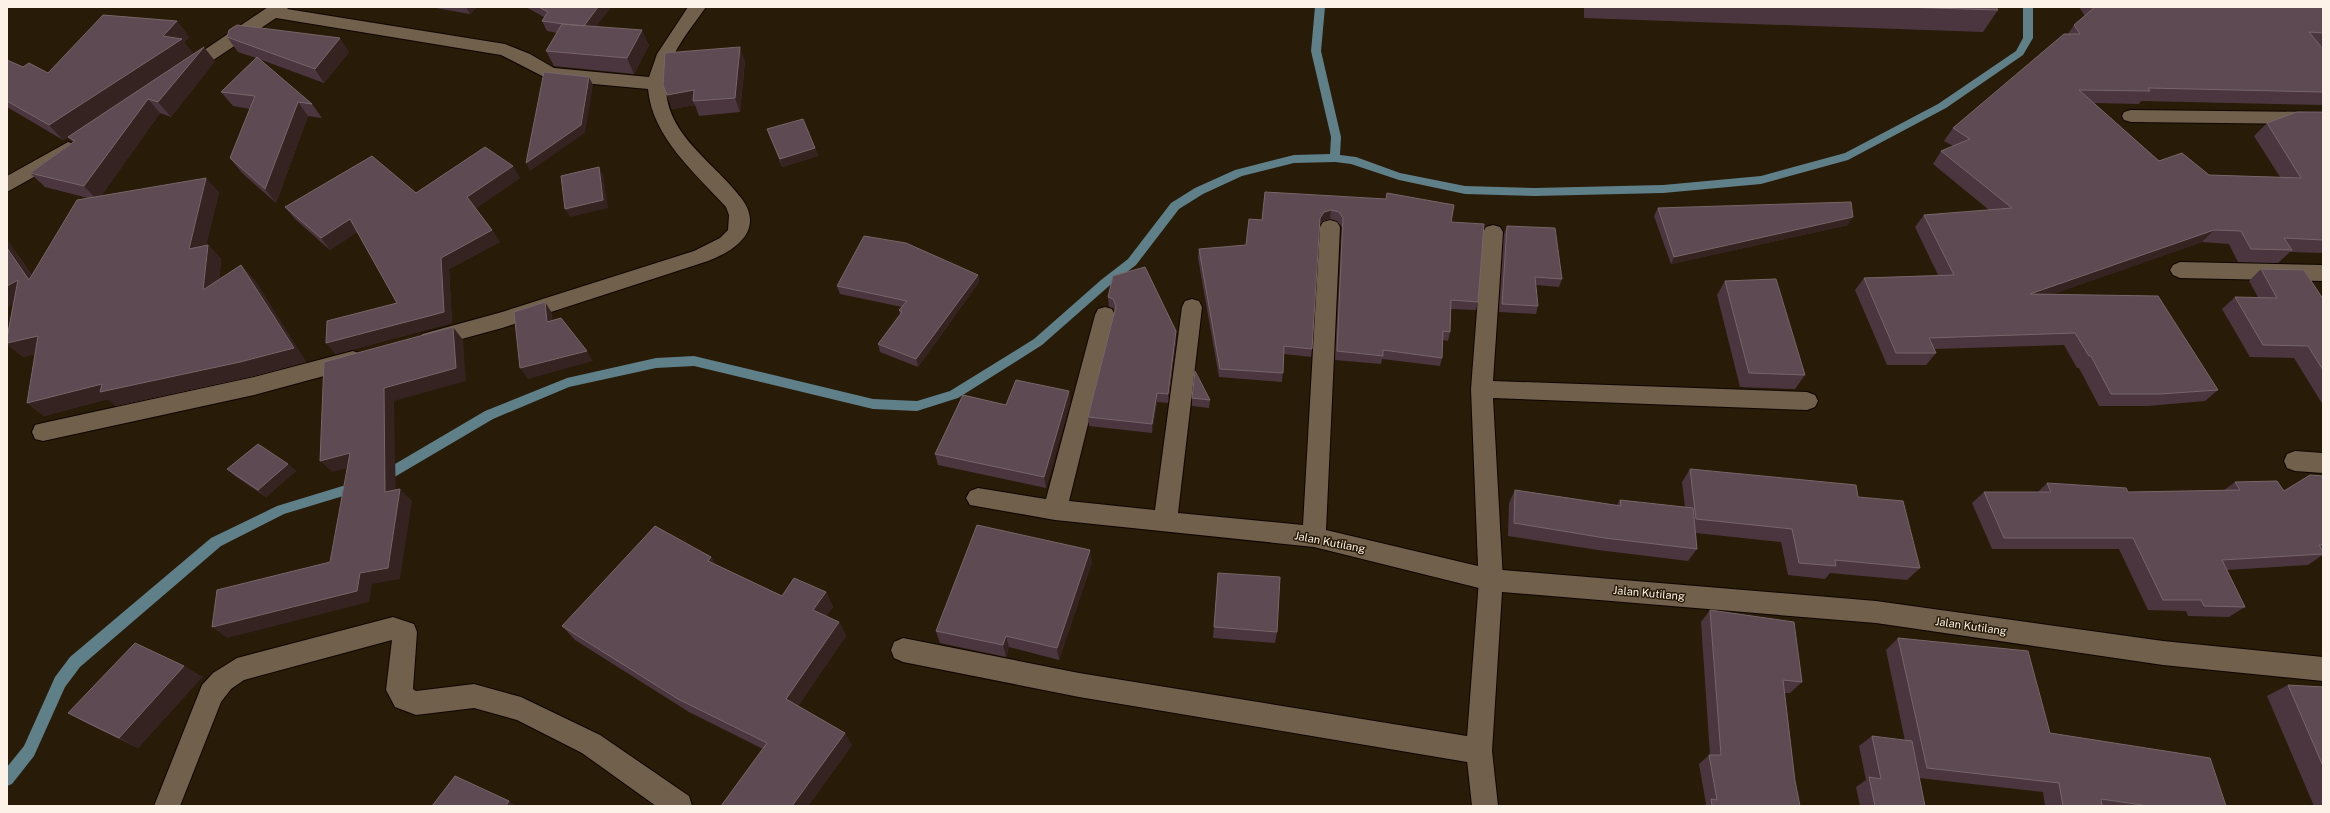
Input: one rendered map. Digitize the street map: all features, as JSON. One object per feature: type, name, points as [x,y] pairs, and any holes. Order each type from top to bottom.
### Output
[{"type":"street","points":[[412,344],[502,320],[726,247],[737,233],[741,217],[735,204],[676,137],[658,104],[656,84],[663,62],[697,7]]},
{"type":"street","points":[[170,82],[277,9],[431,39],[505,50],[524,58],[550,74],[656,84]]},
{"type":"street","points":[[2131,116],[2323,118]]},
{"type":"street","points":[[7,185],[86,138]]},
{"type":"street","points":[[1314,537],[1330,227]]},
{"type":"street","points":[[1485,806],[1479,751],[1491,580],[1482,389],[1493,232]]},
{"type":"street","points":[[2180,270],[2323,273]]},
{"type":"street","points":[[1165,520],[1192,307]]},
{"type":"street","points":[[1055,510],[1105,315]]},
{"type":"street","points":[[43,432],[254,386],[374,354]]},
{"type":"street","points":[[1482,389],[1807,401]]},
{"type":"street","points":[[2295,461],[2323,462]]},
{"type":"street","name":"Jalan Kutilang","points":[[978,498],[1055,510],[1165,520],[1314,537],[1491,580],[1876,612],[2163,652],[2323,669]]},
{"type":"street","points":[[167,806],[211,694],[222,681],[238,670],[393,628],[405,632],[399,690],[404,698],[416,702],[474,696],[521,709],[591,744],[679,806]]},
{"type":"street","points":[[903,650],[1079,685],[1479,751]]},
{"type":"building","points":[[539,7],[598,7],[584,26],[542,21],[548,12]]},
{"type":"building","points":[[1900,7],[1996,7],[1998,10]]},
{"type":"building","points":[[2095,7],[2323,7],[2323,33],[2309,32],[2323,49],[2323,92],[2148,88],[2150,91],[2079,90],[2159,161],[2182,153],[2209,175],[2301,178],[2267,123],[2297,112],[2323,112],[2323,240],[2284,238],[2292,250],[2251,249],[2241,231],[2214,230],[2030,294],[2158,296],[2218,390],[2160,394],[2111,394],[2091,356],[2089,356],[2075,333],[1929,338],[1936,353],[1896,353],[1864,278],[1954,275],[1924,215],[2012,208],[1941,151],[1970,139],[1953,128],[2064,34],[2080,34],[2074,25]]},
{"type":"building","points":[[103,15],[177,21],[163,36],[182,39],[49,125],[7,101],[7,60],[23,67],[29,63],[48,73]]},
{"type":"building","points":[[562,24],[642,30],[627,58],[546,51]]},
{"type":"building","points":[[237,25],[340,38],[315,69],[227,37],[229,30]]},
{"type":"building","points":[[204,47],[158,102],[148,99],[84,186],[30,173],[75,141],[68,137]]},
{"type":"building","points":[[740,47],[735,98],[693,101],[694,90],[667,95],[663,85],[665,53]]},
{"type":"building","points":[[257,57],[312,104],[298,102],[265,189],[230,158],[255,96],[221,92]]},
{"type":"building","points":[[544,72],[589,77],[581,125],[526,163]]},
{"type":"building","points":[[803,119],[815,148],[780,159],[767,129]]},
{"type":"building","points":[[485,147],[513,166],[467,197],[492,230],[441,258],[444,312],[326,343],[327,321],[397,303],[350,219],[321,238],[285,207],[372,156],[416,193]]},
{"type":"building","points":[[599,167],[603,200],[565,209],[561,176]]},
{"type":"building","points":[[206,178],[189,249],[208,245],[203,290],[241,265],[294,348],[240,362],[100,392],[102,384],[27,403],[38,336],[7,343],[18,280],[7,286],[7,248],[29,280],[77,200]]},
{"type":"building","points":[[1265,192],[1386,199],[1387,193],[1454,205],[1451,222],[1484,224],[1478,302],[1451,300],[1450,332],[1443,331],[1442,358],[1383,350],[1383,356],[1337,351],[1343,218],[1339,212],[1331,210],[1324,212],[1320,218],[1312,349],[1284,346],[1283,373],[1220,369],[1199,249],[1246,245],[1249,219],[1262,220]]},
{"type":"building","points":[[1851,202],[1853,217],[1674,257],[1658,208]]},
{"type":"building","points":[[1507,226],[1555,228],[1562,279],[1535,277],[1538,306],[1502,304]]},
{"type":"building","points":[[864,236],[906,243],[978,275],[916,359],[878,344],[902,312],[899,310],[907,301],[837,286]]},
{"type":"building","points":[[1145,267],[1176,331],[1168,394],[1157,393],[1152,424],[1088,417],[1116,306],[1113,299],[1108,297],[1113,276]]},
{"type":"building","points":[[2261,269],[2304,270],[2323,299],[2323,370],[2308,346],[2263,345],[2235,297],[2277,298]]},
{"type":"building","points":[[1776,279],[1805,375],[1749,373],[1725,281]]},
{"type":"building","points":[[545,302],[547,322],[561,318],[587,351],[520,368],[514,312]]},
{"type":"building","points":[[453,327],[456,368],[384,388],[385,492],[400,489],[388,568],[360,573],[357,591],[212,627],[217,590],[330,562],[350,453],[320,461],[324,362]]},
{"type":"building","points":[[1195,371],[1210,400],[1192,398]]},
{"type":"building","points":[[1016,380],[1069,391],[1044,477],[935,454],[963,395],[1006,405]]},
{"type":"building","points":[[258,444],[288,464],[258,490],[227,469]]},
{"type":"building","points":[[1690,469],[1856,485],[1858,497],[1903,501],[1920,568],[1835,560],[1836,566],[1799,563],[1792,529],[1696,519]]},
{"type":"building","points":[[2310,475],[2323,476],[2323,545],[2319,545],[2323,554],[2222,560],[2245,607],[2204,606],[2201,600],[2163,600],[2133,538],[2004,538],[1984,492],[2051,492],[2047,483],[2126,488],[2128,492],[2240,490],[2235,482],[2277,481],[2284,491]]},
{"type":"building","points":[[1515,490],[1621,506],[1620,500],[1693,508],[1697,549],[1605,538],[1514,523]]},
{"type":"building","points":[[977,525],[1090,550],[1057,648],[1006,636],[1003,645],[936,631]]},
{"type":"building","points":[[655,526],[711,557],[708,561],[782,596],[794,578],[826,592],[813,610],[839,622],[786,699],[845,733],[792,806],[721,806],[767,743],[678,699],[562,626]]},
{"type":"building","points":[[1218,573],[1280,577],[1277,632],[1214,627]]},
{"type":"building","points":[[1710,610],[1794,622],[1802,682],[1783,680],[1795,781],[1800,806],[1712,806],[1711,799],[1717,800],[1709,755],[1721,755]]},
{"type":"building","points":[[1898,638],[2028,651],[2050,733],[2210,758],[2226,806],[2149,806],[2101,799],[2102,806],[2063,806],[2059,783],[1927,768]]},
{"type":"building","points":[[135,643],[184,666],[119,738],[68,713]]},
{"type":"building","points":[[2288,685],[2323,687],[2323,766]]},
{"type":"building","points":[[1872,736],[1912,741],[1925,806],[1875,806],[1869,777],[1881,779]]},
{"type":"building","points":[[455,776],[509,801],[506,806],[432,806]]},
{"type":"waterway","points":[[1320,7],[1316,51],[1336,137],[1335,158]]},
{"type":"waterway","points":[[1335,158],[1352,160],[1399,176],[1465,190],[1535,192],[1663,189],[1761,180],[1848,156],[1942,106],[2020,53],[2028,38],[2028,7]]},
{"type":"waterway","points":[[382,478],[489,415],[567,383],[656,363],[694,361],[873,404],[917,406],[954,395],[1038,342],[1105,283],[1132,262],[1175,206],[1199,191],[1239,173],[1294,159],[1335,158]]},
{"type":"waterway","points":[[7,779],[29,751],[60,682],[75,662],[216,542],[281,510],[359,486]]}]
